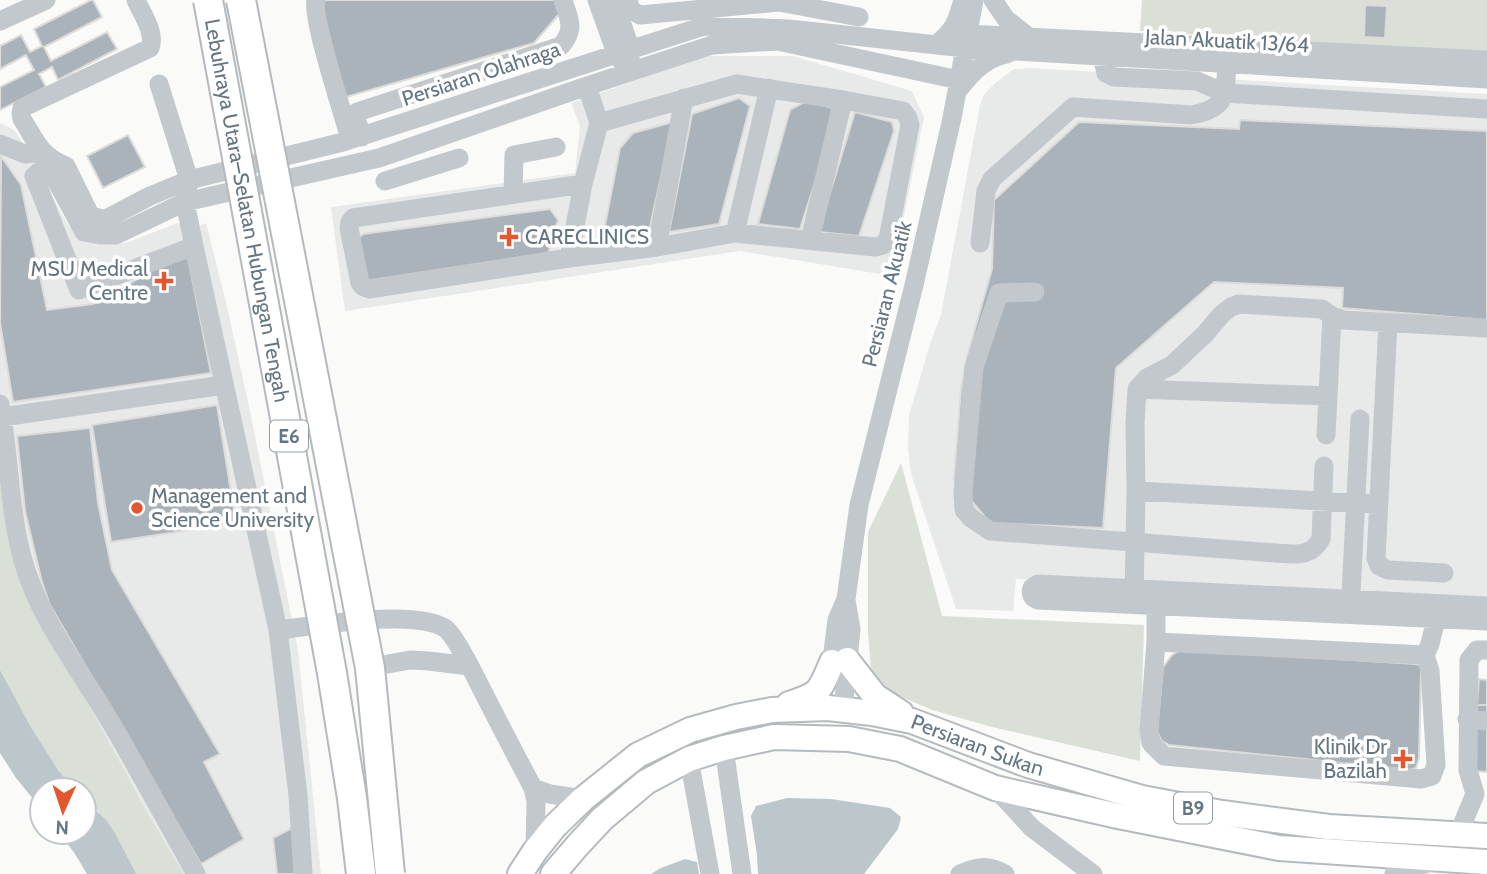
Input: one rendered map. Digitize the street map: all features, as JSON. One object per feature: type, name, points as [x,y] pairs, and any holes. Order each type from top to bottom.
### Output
[{"type":"highway","name":"Lebuhraya Utara–Selatan Hubungan Tengah","points":[[208,0],[332,673],[361,874]]},
{"type":"highway","name":"Lebuhraya Utara–Selatan Hubungan Tengah","points":[[241,0],[370,668],[390,874]]},
{"type":"main road","points":[[772,710],[811,697],[821,688],[839,661],[875,696],[912,720]]},
{"type":"main road","name":"Persiaran Sukan","points":[[520,874],[555,826],[583,799],[638,755],[690,730],[736,716],[772,710],[835,714],[872,713],[912,720],[1028,765],[1142,798],[1222,813],[1329,827],[1487,836]]},
{"type":"main road","points":[[774,737],[835,714],[880,735],[900,748]]},
{"type":"main road","name":"Persiaran Sukan","points":[[553,874],[602,819],[646,782],[689,760],[724,748],[774,737],[849,739],[900,748],[995,788],[1279,848],[1487,862]]},
{"type":"street","points":[[0,21],[46,0]]},
{"type":"street","points":[[136,0],[152,37],[153,44],[150,48],[23,108],[21,113],[22,120],[47,156],[52,173],[84,232],[99,235],[116,235],[185,202],[379,158],[712,46],[777,41],[928,74],[958,86],[987,61],[1029,45],[993,0]]},
{"type":"street","points":[[316,0],[314,7],[356,138],[364,154],[379,158]]},
{"type":"street","points":[[356,138],[357,112],[561,46],[572,28],[563,0]]},
{"type":"street","points":[[597,0],[623,51],[629,72]]},
{"type":"street","points":[[936,45],[955,26],[963,0]]},
{"type":"street","name":"Persiaran Akuatik","points":[[835,714],[839,661],[836,620],[846,598],[859,505],[914,285],[952,118],[974,0]]},
{"type":"street","points":[[620,5],[640,15],[779,2],[861,9],[855,37]]},
{"type":"street","points":[[620,5],[623,51]]},
{"type":"street","points":[[620,5],[660,33],[671,36]]},
{"type":"street","name":"Persiaran Olahraga","points":[[47,156],[66,166],[90,215],[104,220],[150,196],[189,180],[356,138],[704,26],[789,29],[936,45],[966,41]]},
{"type":"street","name":"Jalan Akuatik 13/64","points":[[966,41],[1487,60]]},
{"type":"street","name":"Jalan Akuatik 13/64","points":[[1029,45],[1102,56],[1487,79]]},
{"type":"street","points":[[1102,56],[1106,74],[1114,77],[1197,81],[1225,93],[1487,109]]},
{"type":"street","points":[[979,243],[986,191],[992,179],[1073,107],[1191,115],[1208,112],[1219,104],[1225,93],[1227,64]]},
{"type":"street","points":[[928,74],[946,99],[952,118]]},
{"type":"street","points":[[159,84],[189,180],[185,202],[278,630],[298,795],[303,874]]},
{"type":"street","points":[[583,184],[353,218],[349,228],[360,283],[369,289],[735,233],[876,247],[883,245],[888,239],[910,125],[903,111],[737,84],[599,123]]},
{"type":"street","points":[[569,258],[583,184],[599,123],[587,86]]},
{"type":"street","points":[[735,233],[769,88]]},
{"type":"street","points":[[657,247],[684,98]]},
{"type":"street","points":[[810,240],[843,100]]},
{"type":"street","points":[[0,144],[25,154],[47,156]]},
{"type":"street","points":[[513,194],[514,155],[556,146]]},
{"type":"street","points":[[47,156],[34,176],[79,290],[194,246]]},
{"type":"street","points":[[379,158],[391,213]]},
{"type":"street","points":[[385,181],[459,159]]},
{"type":"street","points":[[1035,292],[999,293],[974,367],[963,492],[964,510],[990,531],[1303,554],[1315,549],[1321,540],[1324,466]]},
{"type":"street","points":[[1134,596],[1137,389],[1147,378],[1172,365],[1231,307],[1239,304],[1322,309],[1343,320],[1487,328]]},
{"type":"street","points":[[1325,435],[1332,316]]},
{"type":"street","points":[[1388,323],[1376,558],[1379,566],[1388,570],[1444,573]]},
{"type":"street","points":[[196,874],[44,612],[22,557],[1,410],[224,385]]},
{"type":"street","points":[[1137,389],[1328,396]]},
{"type":"street","points":[[1344,607],[1354,419]]},
{"type":"street","points":[[1136,491],[1378,504]]},
{"type":"street","points":[[1134,596],[1156,605],[1487,606]]},
{"type":"street","points":[[1134,596],[1344,607],[1436,619],[1487,621]]},
{"type":"street","points":[[1156,605],[1149,730],[1151,743],[1164,756],[1421,779],[1432,776],[1436,765],[1430,671],[1425,655],[1436,619]]},
{"type":"street","points":[[278,630],[374,620],[418,619],[447,629],[533,788],[536,801],[535,851]]},
{"type":"street","points":[[1156,642],[1425,655]]},
{"type":"street","points":[[1458,835],[1481,794],[1468,770],[1477,720],[1469,660],[1477,650],[1487,650]]},
{"type":"street","points":[[388,664],[410,660],[469,666]]},
{"type":"street","points":[[724,748],[742,874]]},
{"type":"street","points":[[689,760],[710,874]]},
{"type":"street","points":[[533,788],[550,794],[583,799]]},
{"type":"street","points":[[995,788],[1031,828],[1093,874]]},
{"type":"street","points":[[1394,874],[1439,859]]},
{"type":"street","points":[[960,874],[974,867],[990,867],[1005,874]]},
{"type":"shaded area","points":[[1142,0],[1487,0],[1487,54],[1140,31]]},
{"type":"shaded area","points":[[705,56],[793,56],[912,91],[924,117],[892,276],[740,251],[345,311],[331,207],[575,173],[580,126],[571,103]]},
{"type":"shaded area","points":[[1014,69],[1487,94],[1487,602],[1016,579],[1013,611],[956,609],[911,474],[908,448],[909,415],[941,315],[980,105],[984,95],[995,83]]},
{"type":"shaded area","name":"Management and Science University","points":[[0,123],[17,133],[67,223],[81,240],[95,245],[123,244],[178,223],[187,231],[206,223],[249,406],[298,650],[321,874],[184,874],[143,805],[37,610],[0,465]]},
{"type":"shaded area","points":[[901,463],[942,616],[1144,625],[1140,761],[992,727],[932,710],[888,691],[871,670],[868,632],[868,532]]},
{"type":"shaded area","points":[[0,465],[11,551],[87,701],[184,874],[136,874],[98,812],[98,776],[63,776],[31,727],[0,670]]},
{"type":"shaded area","points":[[0,670],[31,727],[63,776],[28,776],[28,793],[0,753]]},
{"type":"shaded area","points":[[787,798],[831,799],[890,808],[901,817],[898,829],[864,874],[758,874],[751,816],[756,806]]},
{"type":"shaded area","points":[[98,812],[115,833],[136,874],[87,874],[69,846],[98,846]]},
{"type":"shaded area","points":[[685,859],[697,862],[699,874],[651,874],[661,868]]},
{"type":"building","points":[[91,0],[102,17],[44,47],[51,61],[107,32],[117,49],[58,80],[52,67],[39,74],[46,87],[0,110],[0,87],[34,70],[26,55],[0,69],[0,46],[21,35],[30,52],[42,46],[34,29]]},
{"type":"building","points":[[327,0],[555,0],[560,13],[534,43],[339,99],[317,3]]},
{"type":"building","points":[[1365,5],[1387,6],[1385,38],[1364,37]]},
{"type":"building","points":[[739,98],[750,106],[719,224],[669,232],[692,114]]},
{"type":"building","points":[[808,100],[838,110],[800,229],[758,224],[790,110]]},
{"type":"building","points":[[855,112],[892,122],[894,131],[859,236],[818,232]]},
{"type":"building","points":[[1240,120],[1487,131],[1487,320],[1342,308],[1343,288],[1214,282],[1116,368],[1103,528],[990,523],[954,480],[961,390],[967,357],[992,269],[994,200],[1079,122],[1239,129]]},
{"type":"building","points":[[673,122],[648,236],[602,241],[620,148],[633,133]]},
{"type":"building","points":[[128,135],[145,167],[103,188],[87,156]]},
{"type":"building","name":"MSU Medical Centre","points":[[1,156],[21,185],[47,310],[93,304],[180,255],[188,258],[211,373],[13,402],[0,323]]},
{"type":"building","points":[[550,209],[558,220],[548,254],[366,281],[358,239],[363,234]]},
{"type":"building","points":[[217,405],[236,523],[111,542],[92,425]]},
{"type":"building","points":[[90,428],[98,503],[112,570],[220,754],[204,762],[244,839],[201,864],[50,605],[42,582],[25,511],[17,436]]},
{"type":"building","points":[[1182,649],[1420,665],[1419,758],[1416,768],[1410,770],[1169,745],[1161,740],[1157,731],[1163,667],[1172,655]]},
{"type":"building","points":[[1479,679],[1487,680],[1487,705],[1477,705]]},
{"type":"building","points":[[1477,705],[1487,705],[1487,772],[1473,771]]},
{"type":"building","points":[[292,828],[296,874],[277,874],[273,838]]},
{"type":"place","name":"CARECLINICS","points":[[509,237]]},
{"type":"place","name":"MSU Medical Centre","points":[[164,281]]},
{"type":"place","name":"Management and Science University","points":[[137,508]]},
{"type":"place","name":"Klinik Dr Bazilah","points":[[1403,759]]}]
